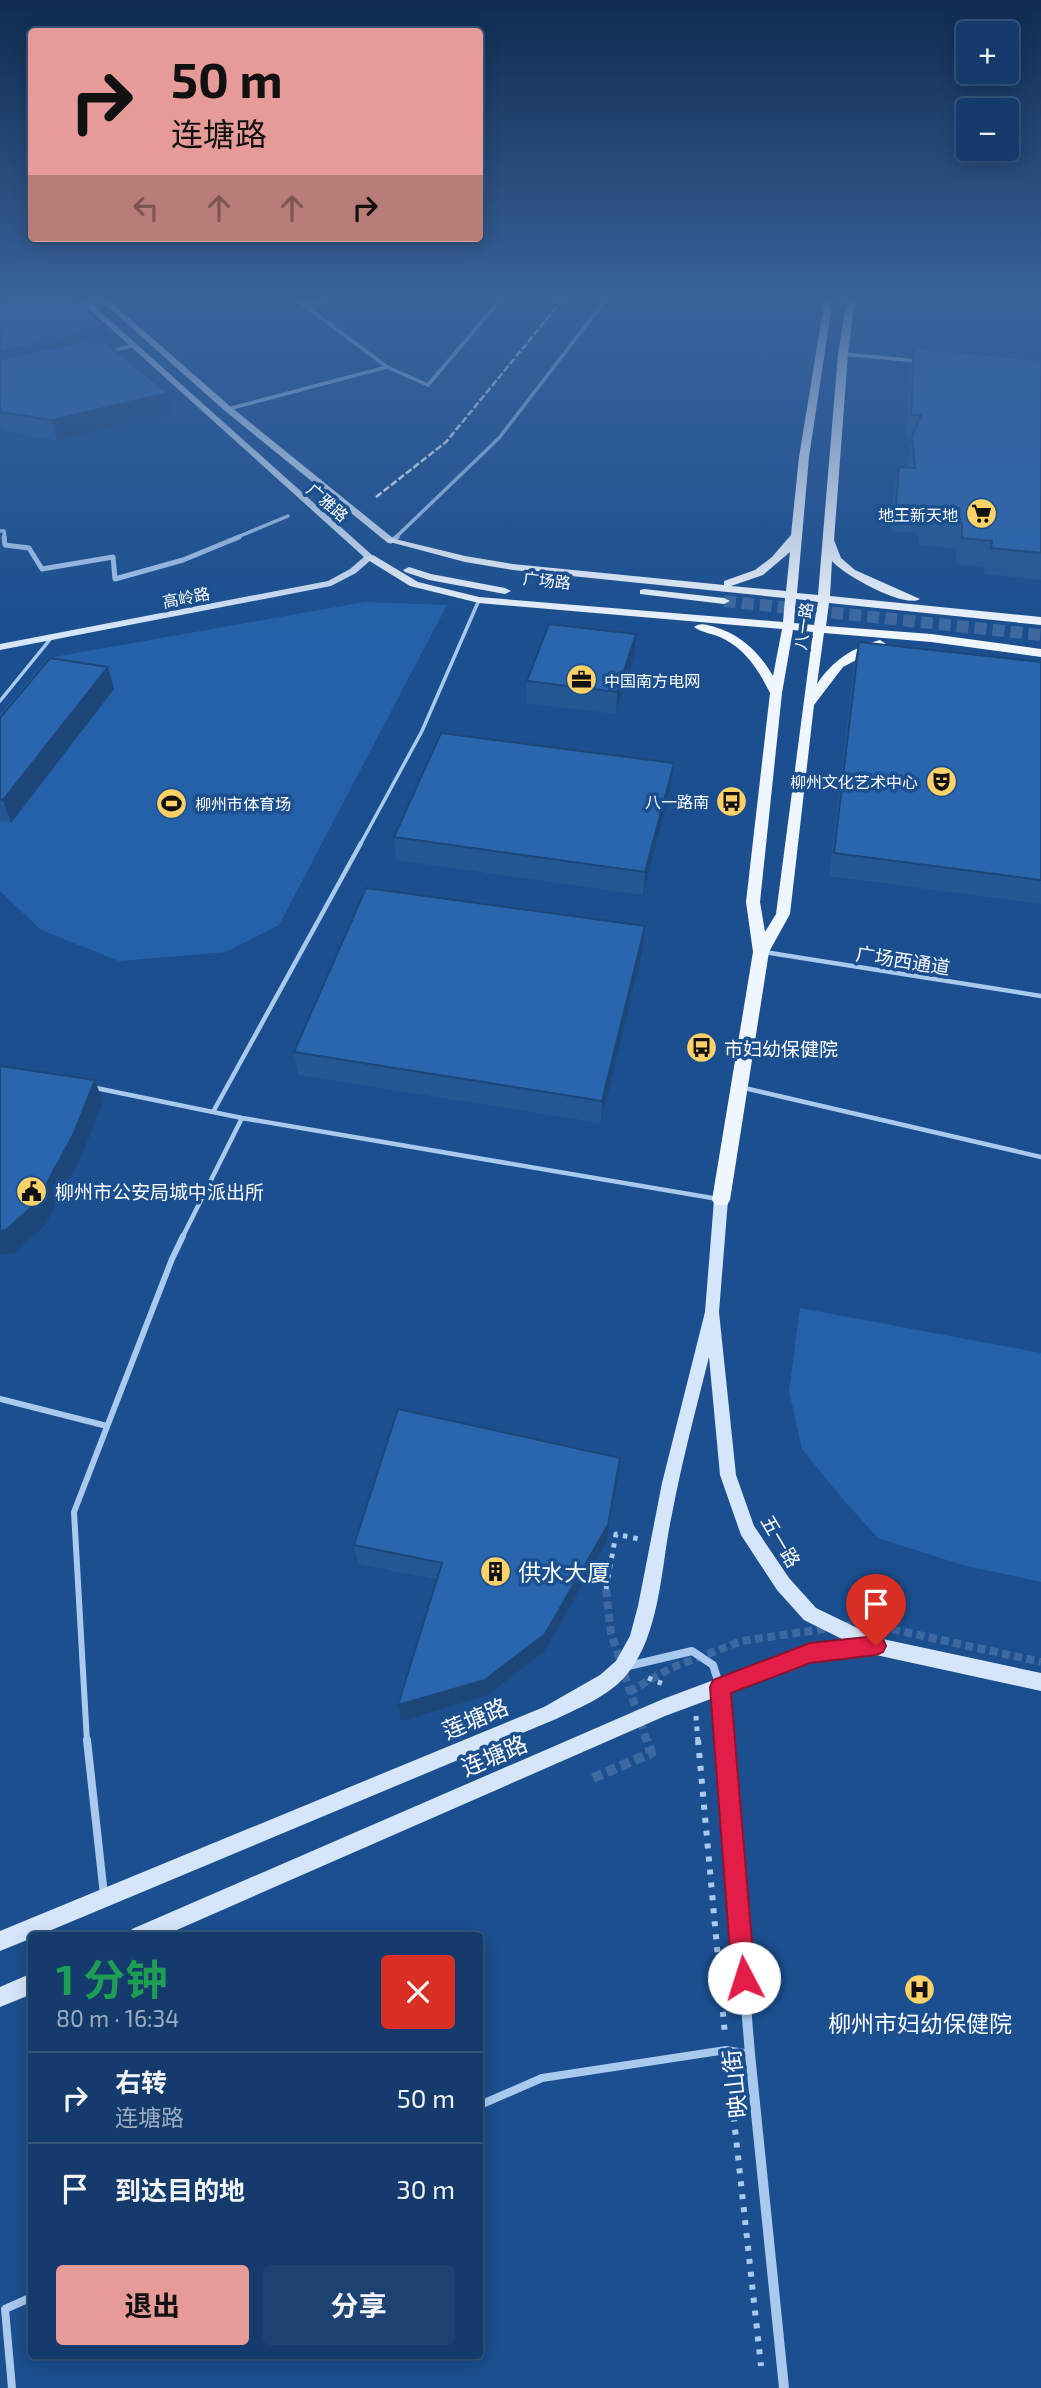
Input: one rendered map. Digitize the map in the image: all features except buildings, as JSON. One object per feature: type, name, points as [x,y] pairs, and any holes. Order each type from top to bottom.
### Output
[{"type":"main road","name":"广雅路","points":[[203,409],[369,557]]},
{"type":"main road","name":"广雅路","points":[[229,409],[391,541]]},
{"type":"main road","name":"八一路","points":[[722,1200],[761,952],[753,902],[775,693],[788,626],[804,457],[812,409]]},
{"type":"main road","name":"八一路","points":[[761,952],[783,914],[807,708],[821,630],[839,409]]},
{"type":"main road","points":[[701,586],[741,582],[778,562],[797,535]]},
{"type":"main road","points":[[829,535],[837,560],[860,576],[880,587],[951,610]]},
{"type":"main road","points":[[391,541],[465,559],[513,567],[1041,621]]},
{"type":"main road","name":"广场路","points":[[369,557],[429,577],[488,589],[725,606],[486,573],[409,553],[391,541]]},
{"type":"main road","points":[[369,557],[414,584],[444,594],[480,600],[931,638],[1041,653]]},
{"type":"main road","name":"高岭路","points":[[0,647],[331,583],[354,571],[369,557]]},
{"type":"main road","points":[[645,615],[704,628],[734,640],[760,660],[775,693]]},
{"type":"main road","points":[[807,708],[831,670],[852,653],[885,643],[931,638]]},
{"type":"main road","name":"五一路","points":[[722,1200],[712,1311],[727,1475],[747,1530],[783,1584],[810,1614],[876,1646],[1041,1682]]},
{"type":"main road","name":"莲塘路","points":[[0,1941],[550,1713],[592,1690],[621,1668],[638,1640],[647,1614],[657,1542],[712,1311]]},
{"type":"main road","name":"连塘路","points":[[148,1932],[695,1696],[810,1653],[876,1646]]},
{"type":"main road","points":[[0,1997],[28,1985]]},
{"type":"street","points":[[391,541],[404,532],[499,438],[521,409]]},
{"type":"street","points":[[0,531],[4,531],[5,545],[29,548],[42,569],[113,557],[115,579],[183,561],[288,516]]},
{"type":"street","name":"映山街","points":[[621,1668],[692,1651],[713,1665],[720,1687],[750,2054],[784,2388]]},
{"type":"lane","points":[[213,1112],[422,731],[480,600]]},
{"type":"lane","points":[[0,701],[52,637]]},
{"type":"lane","name":"广场西通道","points":[[761,952],[1041,996]]},
{"type":"lane","points":[[80,1084],[242,1118],[722,1200]]},
{"type":"lane","points":[[738,1087],[1041,1157]]},
{"type":"lane","points":[[105,1898],[86,1738],[74,1512],[172,1259],[242,1118]]},
{"type":"lane","points":[[0,1399],[107,1426]]},
{"type":"lane","points":[[483,2104],[542,2078],[726,2050],[750,2054]]},
{"type":"lane","points":[[12,2388],[5,2309],[28,2299]]},
{"type":"path","points":[[606,1589],[616,1534],[657,1542]]},
{"type":"path","points":[[621,1668],[695,1696],[726,2050],[762,2374]]},
{"type":"shaded area","name":"柳州市体育场","points":[[365,602],[447,605],[279,925],[226,952],[119,961],[41,930],[0,891],[0,715],[48,658]]},
{"type":"shaded area","points":[[800,1308],[1041,1353],[1041,1582],[962,1565],[878,1538],[840,1496],[802,1449],[789,1391]]},
{"type":"tunnel","points":[[724,601],[1041,635]]},
{"type":"tunnel","points":[[606,1589],[611,1633],[630,1691]]},
{"type":"tunnel","points":[[843,1626],[864,1623],[1041,1662]]},
{"type":"tunnel","points":[[630,1691],[671,1668],[742,1641],[831,1628]]},
{"type":"tunnel","points":[[630,1691],[647,1742]]},
{"type":"tunnel","points":[[593,1778],[651,1753],[647,1740]]},
{"type":"railway","points":[[376,497],[446,442],[473,409]]},
{"type":"place","name":"地王新天地","points":[[981,514]]},
{"type":"place","name":"中国南方电网","points":[[581,680]]},
{"type":"place","name":"柳州文化艺术中心","points":[[941,781]]},
{"type":"place","name":"八一路南","points":[[732,801]]},
{"type":"place","name":"柳州市体育场","points":[[172,803]]},
{"type":"place","name":"市妇幼保健院","points":[[701,1048]]},
{"type":"place","name":"柳州市公安局城中派出所","points":[[32,1191]]},
{"type":"place","name":"供水大厦","points":[[495,1572]]},
{"type":"place","name":"柳州市妇幼保健院","points":[[920,1989]]},
{"type":"route","points":[[744,1978],[720,1687],[810,1653],[876,1646]]}]
